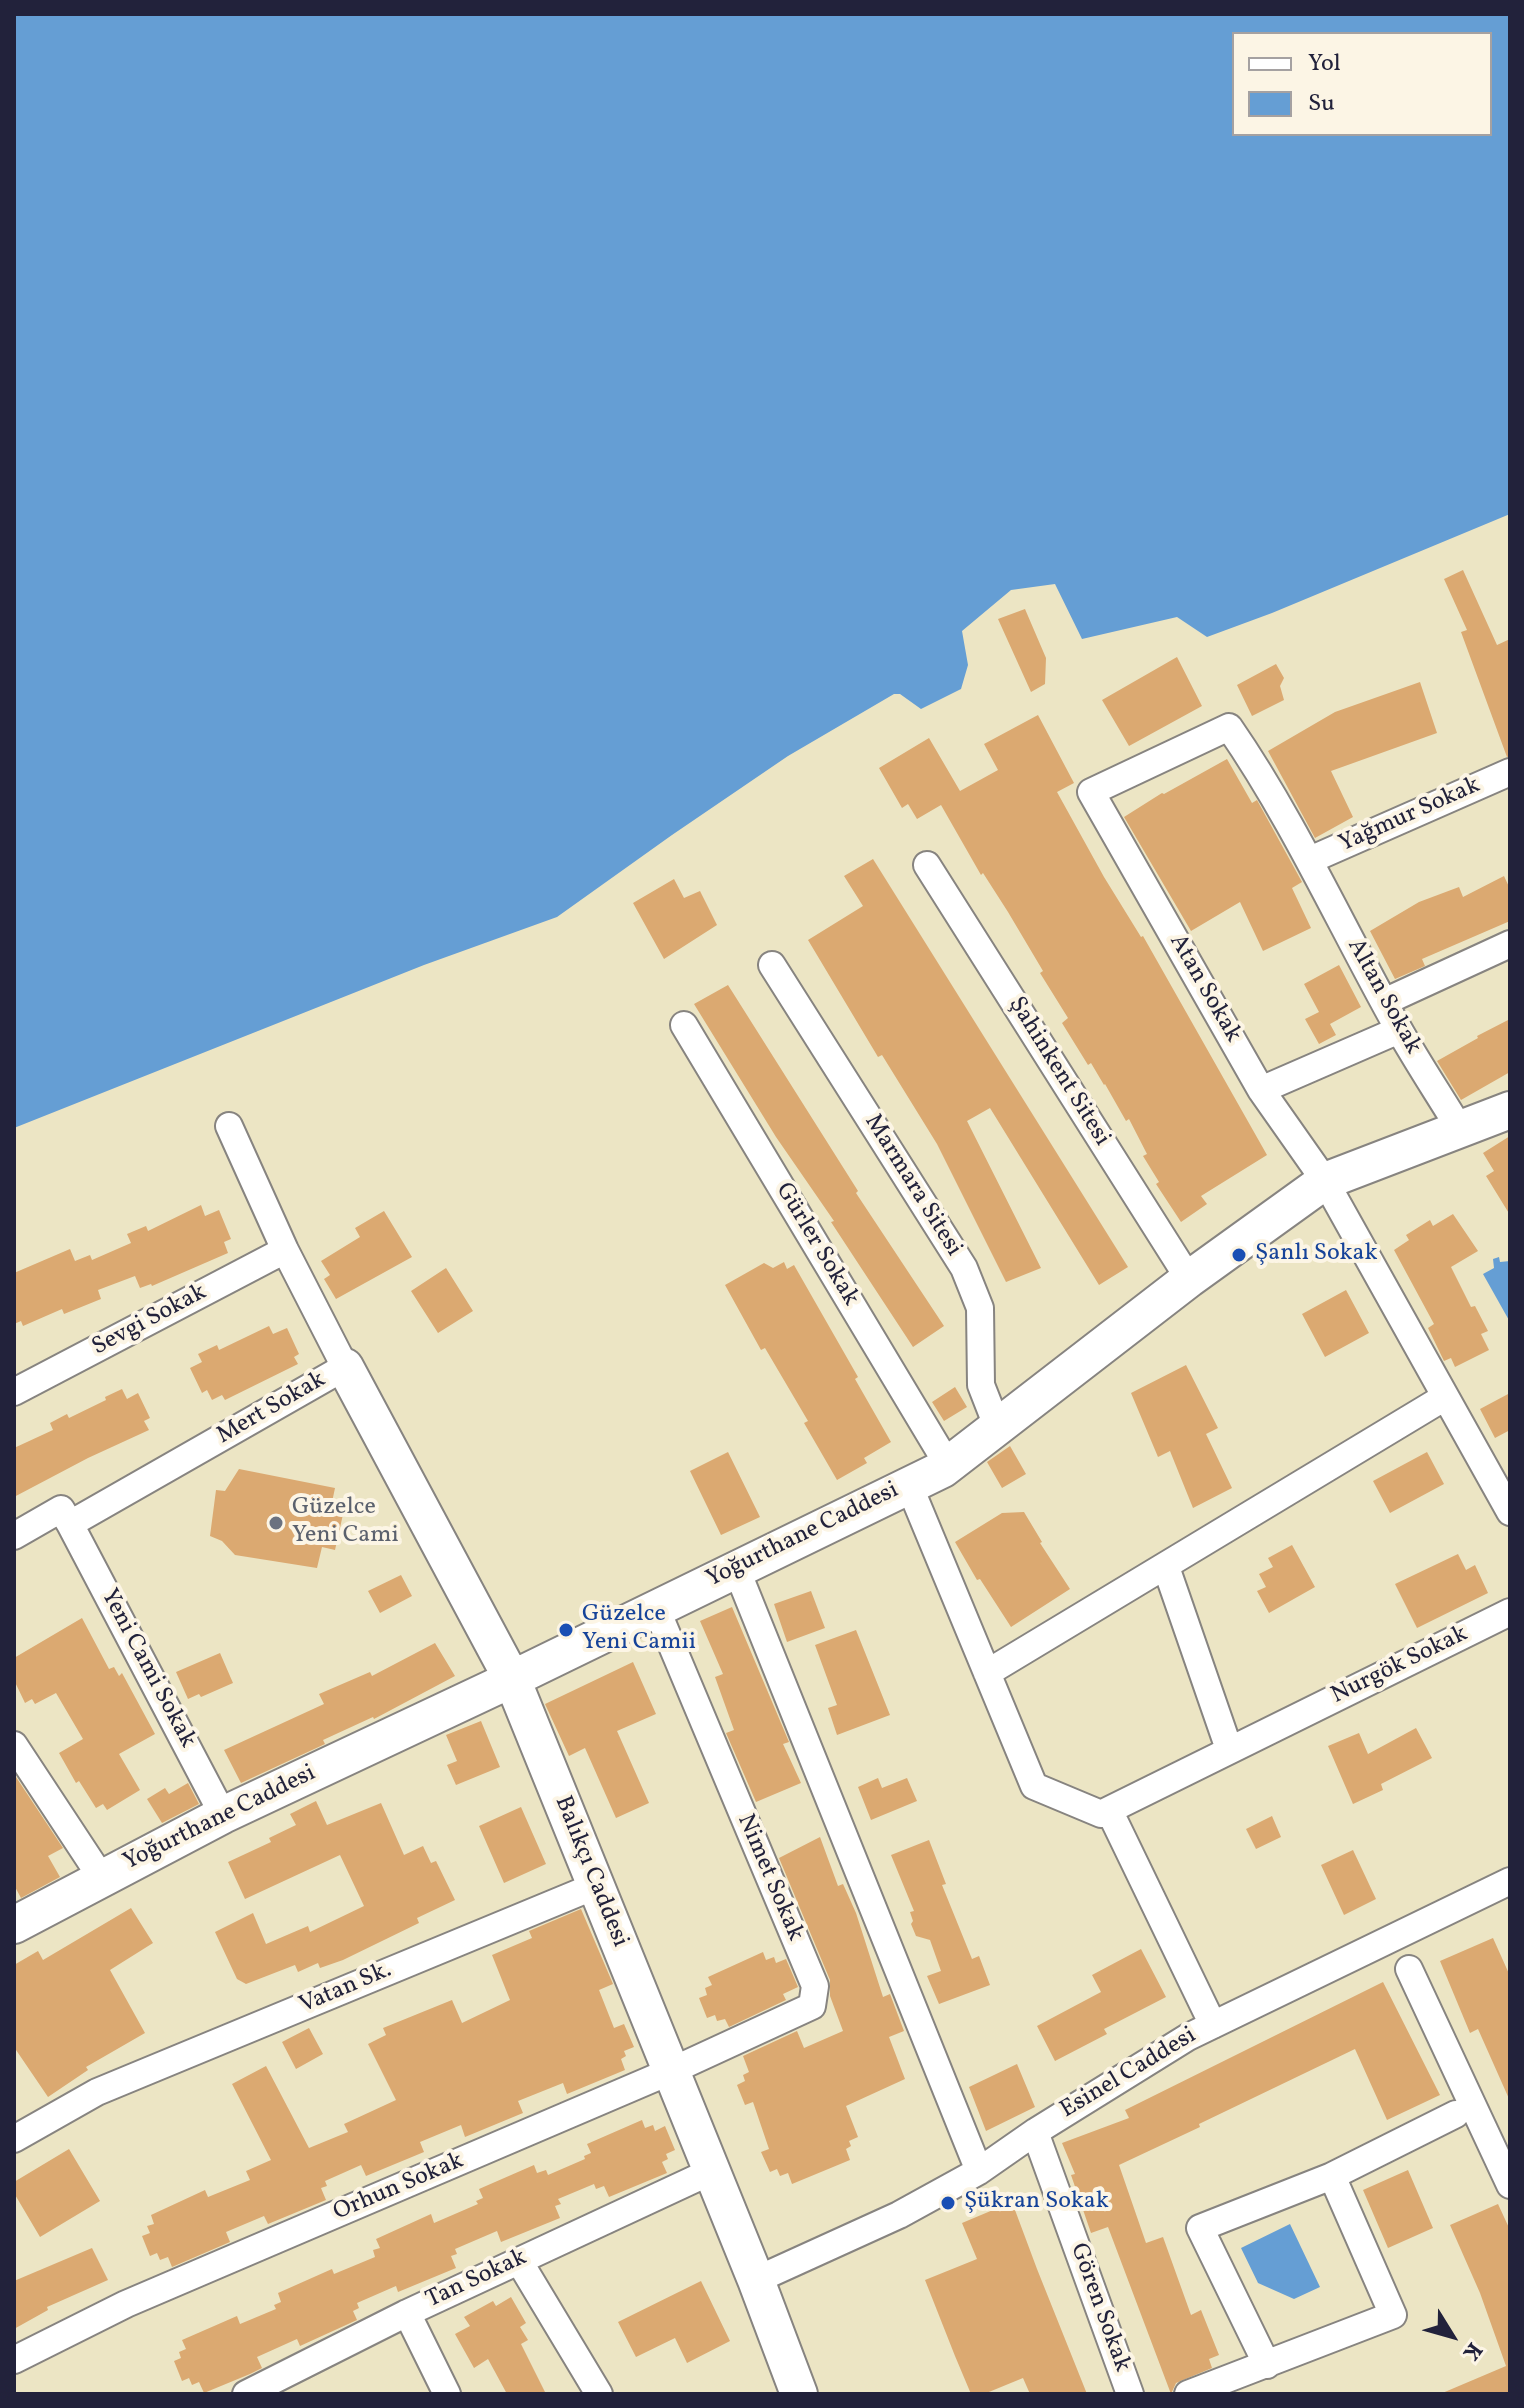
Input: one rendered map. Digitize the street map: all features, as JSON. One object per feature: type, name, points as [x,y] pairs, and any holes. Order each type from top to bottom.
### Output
[{"type":"main road","name":"Yoğurthane Caddesi","points":[[14,1925],[223,1815],[512,1679],[945,1467],[1189,1279],[1325,1181],[1510,1110]]},
{"type":"main road","name":"Balıkçı Caddesi","points":[[345,1367],[512,1679],[756,2280],[799,2394]]},
{"type":"street","name":"Altan Sokak","points":[[1091,792],[1229,727],[1258,770],[1310,860],[1399,1030],[1461,1131]]},
{"type":"street","name":"Yağmur Sokak","points":[[1310,860],[1510,772]]},
{"type":"street","name":"Atan Sokak","points":[[1091,792],[1261,1090],[1325,1181],[1510,1512]]},
{"type":"street","name":"Şahinkent Sitesi","points":[[927,865],[1189,1279]]},
{"type":"street","points":[[1384,1002],[1510,944]]},
{"type":"street","name":"Marmara Sitesi","points":[[772,965],[964,1268],[980,1308],[981,1385],[997,1426]]},
{"type":"street","name":"Gürler Sokak","points":[[684,1025],[945,1467]]},
{"type":"street","points":[[1261,1090],[1399,1030]]},
{"type":"street","name":"Mert Sokak","points":[[70,1524],[345,1367],[285,1250],[229,1126]]},
{"type":"street","name":"Sevgi Sokak","points":[[14,1392],[285,1250]]},
{"type":"street","points":[[987,1673],[1445,1397]]},
{"type":"street","points":[[909,1485],[1034,1786],[1101,1814],[1109,1810],[1213,2025]]},
{"type":"street","points":[[14,1536],[61,1509],[70,1524]]},
{"type":"street","name":"Yeni Cami Sokak","points":[[70,1524],[223,1815]]},
{"type":"street","points":[[1166,1567],[1229,1749]]},
{"type":"street","points":[[736,1568],[979,2171]]},
{"type":"street","name":"Nimet Sokak","points":[[656,1608],[815,1986],[812,2006],[671,2071]]},
{"type":"street","name":"Nurgök Sokak","points":[[1109,1810],[1510,1612]]},
{"type":"street","points":[[14,1745],[101,1877]]},
{"type":"street","name":"Esinel Caddesi","points":[[756,2280],[899,2215],[979,2171],[1035,2132],[1188,2037],[1510,1881]]},
{"type":"street","name":"Vatan Sk.","points":[[14,2139],[97,2092],[595,1886]]},
{"type":"street","points":[[1409,1969],[1509,2179]]},
{"type":"street","name":"Orhun Sokak","points":[[14,2360],[126,2304],[671,2071]]},
{"type":"street","points":[[1267,2365],[1200,2228],[1332,2176],[1456,2114]]},
{"type":"street","name":"Gören Sokak","points":[[1035,2132],[1130,2394]]},
{"type":"street","name":"Tan Sokak","points":[[246,2394],[407,2313],[712,2171]]},
{"type":"street","points":[[1188,2394],[1393,2315],[1332,2176]]},
{"type":"street","points":[[519,2261],[599,2394]]},
{"type":"street","points":[[407,2313],[447,2394]]},
{"type":"water","points":[[14,14],[1510,14],[1510,514],[1207,637],[1177,617],[1082,639],[1055,584],[1011,590],[962,631],[968,665],[961,689],[921,709],[900,694],[894,694],[788,756],[557,917],[424,965],[14,1128]]},
{"type":"water","points":[[1499,1257],[1500,1262],[1510,1261],[1510,1322],[1483,1274],[1494,1268],[1493,1259]]},
{"type":"water","points":[[1290,2224],[1320,2287],[1294,2299],[1258,2283],[1241,2248]]},
{"type":"building","points":[[1463,570],[1497,645],[1510,639],[1510,756],[1507,757],[1461,632],[1467,630],[1444,579]]},
{"type":"building","points":[[1025,609],[1046,658],[1045,684],[1031,692],[998,619]]},
{"type":"building","points":[[1177,657],[1202,706],[1129,746],[1102,700]]},
{"type":"building","points":[[1276,664],[1284,678],[1280,686],[1284,700],[1252,716],[1237,685]]},
{"type":"building","points":[[1420,682],[1437,733],[1331,771],[1353,817],[1315,838],[1268,751],[1335,712]]},
{"type":"building","points":[[1038,715],[1074,783],[1057,792],[1267,1155],[1201,1196],[1207,1204],[1181,1222],[1156,1184],[1159,1182],[1143,1156],[1147,1154],[1129,1119],[1126,1121],[1105,1084],[1091,1063],[1088,1065],[1062,1023],[1068,1018],[1040,973],[1043,971],[983,873],[981,875],[941,805],[917,819],[908,804],[902,808],[879,768],[929,738],[960,791],[998,770],[984,744]]},
{"type":"building","points":[[1227,759],[1252,803],[1257,800],[1302,882],[1292,888],[1311,928],[1263,951],[1240,902],[1191,931],[1124,817]]},
{"type":"building","points":[[873,859],[1128,1267],[1099,1285],[990,1108],[967,1121],[1041,1268],[1006,1282],[937,1144],[882,1055],[878,1057],[808,940],[863,906],[844,876]]},
{"type":"building","points":[[1504,876],[1510,889],[1510,921],[1422,959],[1425,966],[1395,979],[1370,931],[1419,902],[1459,887],[1463,897]]},
{"type":"building","points":[[674,879],[684,898],[700,891],[717,925],[664,959],[633,903]]},
{"type":"building","points":[[1339,965],[1361,1007],[1330,1024],[1336,1035],[1319,1044],[1305,1019],[1319,1012],[1304,984]]},
{"type":"building","points":[[728,985],[858,1191],[856,1193],[944,1326],[913,1347],[831,1222],[834,1221],[776,1137],[694,1004]]},
{"type":"building","points":[[1510,1019],[1510,1072],[1461,1100],[1437,1061]]},
{"type":"building","points":[[1510,1136],[1510,1215],[1486,1176],[1494,1171],[1483,1153]]},
{"type":"building","points":[[201,1205],[205,1216],[219,1210],[231,1239],[224,1242],[228,1253],[152,1286],[140,1288],[135,1276],[98,1290],[101,1299],[64,1314],[62,1309],[23,1326],[21,1321],[14,1324],[14,1273],[70,1249],[75,1261],[90,1255],[92,1260],[131,1243],[127,1234],[146,1226],[148,1231]]},
{"type":"building","points":[[384,1211],[412,1257],[336,1299],[324,1279],[330,1275],[321,1261],[360,1237],[355,1228]]},
{"type":"building","points":[[1453,1214],[1478,1251],[1451,1267],[1471,1307],[1475,1306],[1488,1331],[1481,1334],[1489,1350],[1455,1367],[1451,1358],[1444,1361],[1428,1328],[1434,1324],[1394,1250],[1409,1240],[1406,1235],[1430,1220],[1433,1226]]},
{"type":"building","points":[[784,1262],[787,1269],[794,1265],[891,1442],[864,1458],[867,1463],[837,1480],[804,1423],[808,1421],[765,1348],[761,1350],[725,1285],[764,1263],[773,1268]]},
{"type":"building","points":[[446,1268],[473,1311],[438,1333],[411,1291]]},
{"type":"building","points":[[1346,1290],[1369,1333],[1325,1357],[1302,1314]]},
{"type":"building","points":[[269,1326],[273,1334],[287,1328],[299,1354],[294,1357],[298,1364],[225,1400],[222,1395],[212,1400],[207,1390],[202,1393],[190,1368],[202,1362],[198,1354],[217,1345],[219,1350]]},
{"type":"building","points":[[1186,1365],[1218,1428],[1206,1434],[1232,1488],[1193,1508],[1170,1451],[1158,1457],[1131,1393]]},
{"type":"building","points":[[955,1387],[967,1407],[944,1421],[932,1402]]},
{"type":"building","points":[[122,1389],[127,1399],[138,1393],[150,1418],[144,1421],[149,1430],[14,1497],[14,1448],[53,1430],[50,1423],[67,1414],[69,1418]]},
{"type":"building","points":[[1510,1393],[1510,1430],[1495,1438],[1480,1409]]},
{"type":"building","points":[[1010,1446],[1026,1474],[1002,1488],[987,1462]]},
{"type":"building","points":[[728,1452],[760,1517],[721,1535],[690,1471]]},
{"type":"building","points":[[1427,1452],[1444,1484],[1390,1513],[1373,1481]]},
{"type":"building","name":"Güzelce Yeni Cami","points":[[239,1469],[335,1488],[331,1507],[344,1510],[335,1550],[322,1547],[317,1568],[235,1555],[222,1541],[210,1536],[216,1490],[225,1491]]},
{"type":"building","points":[[1024,1512],[1070,1589],[1011,1627],[980,1579],[977,1580],[955,1542],[1002,1513]]},
{"type":"building","points":[[1292,1545],[1315,1587],[1269,1613],[1257,1591],[1266,1587],[1259,1574],[1273,1567],[1268,1558]]},
{"type":"building","points":[[1458,1554],[1466,1570],[1475,1565],[1488,1593],[1417,1628],[1395,1584]]},
{"type":"building","points":[[401,1575],[412,1596],[380,1613],[368,1591]]},
{"type":"building","points":[[811,1591],[825,1628],[787,1642],[774,1604]]},
{"type":"building","points":[[732,1607],[789,1742],[783,1744],[801,1783],[756,1802],[726,1733],[734,1730],[715,1677],[723,1674],[700,1621]]},
{"type":"building","points":[[82,1618],[109,1669],[114,1667],[119,1676],[122,1673],[155,1734],[119,1754],[140,1790],[107,1810],[103,1804],[96,1808],[79,1781],[76,1783],[59,1753],[83,1739],[56,1693],[35,1704],[32,1699],[25,1703],[14,1680],[14,1658]]},
{"type":"building","points":[[856,1630],[890,1715],[837,1735],[828,1708],[837,1705],[815,1645]]},
{"type":"building","points":[[435,1643],[455,1676],[374,1719],[323,1740],[325,1744],[241,1783],[224,1750],[324,1704],[319,1694],[370,1672],[372,1676]]},
{"type":"building","points":[[220,1653],[233,1683],[201,1697],[199,1694],[188,1699],[176,1672]]},
{"type":"building","points":[[633,1662],[656,1714],[617,1731],[649,1803],[616,1818],[585,1748],[569,1756],[545,1704]]},
{"type":"building","points":[[481,1721],[500,1767],[456,1785],[447,1765],[457,1761],[446,1735]]},
{"type":"building","points":[[1416,1728],[1432,1758],[1381,1784],[1383,1790],[1353,1804],[1328,1746],[1359,1733],[1368,1754]]},
{"type":"building","points":[[14,1774],[63,1848],[48,1856],[60,1877],[21,1898],[14,1885]]},
{"type":"building","points":[[878,1778],[882,1788],[907,1778],[917,1801],[871,1820],[858,1787]]},
{"type":"building","points":[[188,1783],[199,1804],[162,1823],[147,1799],[165,1788],[169,1794]]},
{"type":"building","points":[[316,1801],[327,1825],[381,1803],[404,1855],[423,1846],[431,1863],[436,1861],[455,1900],[417,1918],[419,1923],[343,1960],[320,1968],[318,1963],[298,1972],[295,1965],[246,1984],[237,1979],[215,1932],[253,1913],[266,1944],[308,1926],[310,1932],[364,1906],[340,1855],[245,1899],[228,1862],[271,1842],[269,1838],[296,1825],[290,1814]]},
{"type":"building","points":[[521,1807],[546,1864],[504,1883],[479,1826]]},
{"type":"building","points":[[1272,1816],[1281,1837],[1256,1849],[1246,1829]]},
{"type":"building","points":[[820,1837],[838,1886],[843,1884],[856,1913],[883,1997],[890,1994],[904,2031],[889,2037],[905,2079],[846,2106],[858,2137],[849,2141],[851,2146],[846,2149],[850,2160],[792,2184],[788,2173],[780,2176],[777,2169],[770,2172],[761,2152],[769,2149],[753,2102],[745,2105],[737,2085],[745,2081],[743,2075],[749,2072],[743,2056],[797,2031],[804,2048],[843,2031],[830,1996],[830,1980],[779,1858]]},
{"type":"building","points":[[929,1840],[946,1884],[942,1885],[972,1959],[979,1956],[990,1985],[939,2004],[927,1976],[941,1971],[930,1940],[916,1936],[910,1912],[914,1911],[891,1855]]},
{"type":"building","points":[[1353,1850],[1376,1899],[1344,1915],[1321,1865]]},
{"type":"building","points":[[131,1908],[153,1943],[110,1970],[145,2033],[86,2067],[88,2070],[48,2097],[14,2047],[14,1965],[38,1951],[43,1960]]},
{"type":"building","points":[[581,1909],[613,1984],[599,1990],[614,2028],[624,2024],[634,2047],[624,2051],[626,2056],[621,2059],[625,2070],[567,2094],[563,2083],[518,2101],[523,2113],[465,2137],[461,2125],[420,2142],[424,2152],[366,2176],[361,2165],[325,2181],[327,2186],[321,2188],[326,2200],[268,2224],[264,2216],[226,2232],[230,2242],[172,2267],[168,2257],[160,2260],[157,2253],[150,2256],[142,2236],[150,2233],[147,2226],[154,2224],[151,2215],[205,2190],[208,2197],[250,2180],[246,2171],[271,2160],[232,2084],[266,2066],[309,2148],[348,2132],[344,2124],[396,2100],[368,2044],[386,2035],[383,2028],[452,2000],[462,2023],[510,2000],[492,1955],[532,1938],[529,1931]]},
{"type":"building","points":[[1493,1938],[1510,1976],[1510,2101],[1478,2029],[1470,2033],[1440,1961]]},
{"type":"building","points":[[1141,1949],[1166,1997],[1104,2029],[1107,2034],[1055,2061],[1037,2026],[1101,1992],[1092,1975]]},
{"type":"building","points":[[763,1952],[766,1960],[774,1957],[776,1963],[786,1959],[798,1987],[783,1994],[786,2000],[729,2027],[725,2019],[717,2021],[715,2015],[707,2018],[699,1998],[707,1995],[705,1988],[712,1985],[708,1977]]},
{"type":"building","points":[[1383,1982],[1440,2095],[1387,2120],[1355,2049],[1119,2165],[1146,2243],[1163,2237],[1191,2315],[1201,2310],[1219,2355],[1209,2359],[1212,2368],[1176,2383],[1171,2394],[1108,2227],[1091,2233],[1071,2175],[1075,2174],[1062,2143],[1129,2118],[1125,2110]]},
{"type":"building","points":[[309,2028],[323,2054],[296,2069],[282,2042]]},
{"type":"building","points":[[1017,2064],[1035,2107],[986,2131],[969,2087]]},
{"type":"building","points":[[642,2120],[645,2128],[653,2125],[655,2131],[665,2126],[675,2150],[666,2154],[668,2159],[662,2162],[667,2173],[609,2197],[604,2186],[596,2189],[594,2184],[558,2199],[561,2204],[555,2206],[560,2218],[501,2242],[497,2231],[455,2249],[457,2254],[451,2256],[456,2268],[398,2292],[396,2286],[357,2303],[359,2308],[353,2311],[357,2320],[300,2346],[297,2339],[257,2357],[262,2368],[250,2374],[204,2393],[199,2382],[192,2385],[189,2378],[182,2381],[174,2361],[181,2358],[179,2352],[186,2349],[182,2340],[237,2316],[240,2324],[276,2309],[274,2305],[281,2302],[278,2293],[332,2269],[334,2274],[375,2257],[373,2250],[380,2248],[376,2239],[431,2214],[434,2223],[478,2204],[476,2201],[483,2198],[479,2189],[534,2165],[537,2173],[546,2170],[548,2175],[585,2159],[584,2156],[591,2153],[587,2144]]},
{"type":"building","points":[[69,2149],[100,2201],[40,2237],[14,2193],[14,2182]]},
{"type":"building","points":[[1408,2170],[1433,2228],[1388,2248],[1363,2190]]},
{"type":"building","points":[[1012,2202],[1087,2394],[1030,2394],[1023,2378],[984,2394],[971,2394],[925,2280],[977,2259],[962,2223]]},
{"type":"building","points":[[1498,2204],[1510,2230],[1510,2394],[1440,2394],[1506,2366],[1480,2293],[1450,2225]]},
{"type":"building","points":[[92,2248],[108,2280],[47,2307],[48,2310],[14,2329],[14,2281]]},
{"type":"building","points":[[701,2281],[730,2341],[687,2363],[675,2338],[636,2357],[618,2322]]},
{"type":"building","points":[[511,2297],[526,2323],[520,2327],[528,2340],[521,2344],[546,2394],[507,2394],[488,2359],[474,2368],[455,2334],[470,2326],[464,2317],[493,2301],[496,2306]]},
{"type":"place","name":"Şanlı Sokak","points":[[1239,1255]]},
{"type":"place","name":"Güzelce Yeni Cami","points":[[276,1523]]},
{"type":"place","name":"Güzelce Yeni Camii","points":[[566,1630]]},
{"type":"place","name":"Şükran Sokak","points":[[948,2203]]}]
